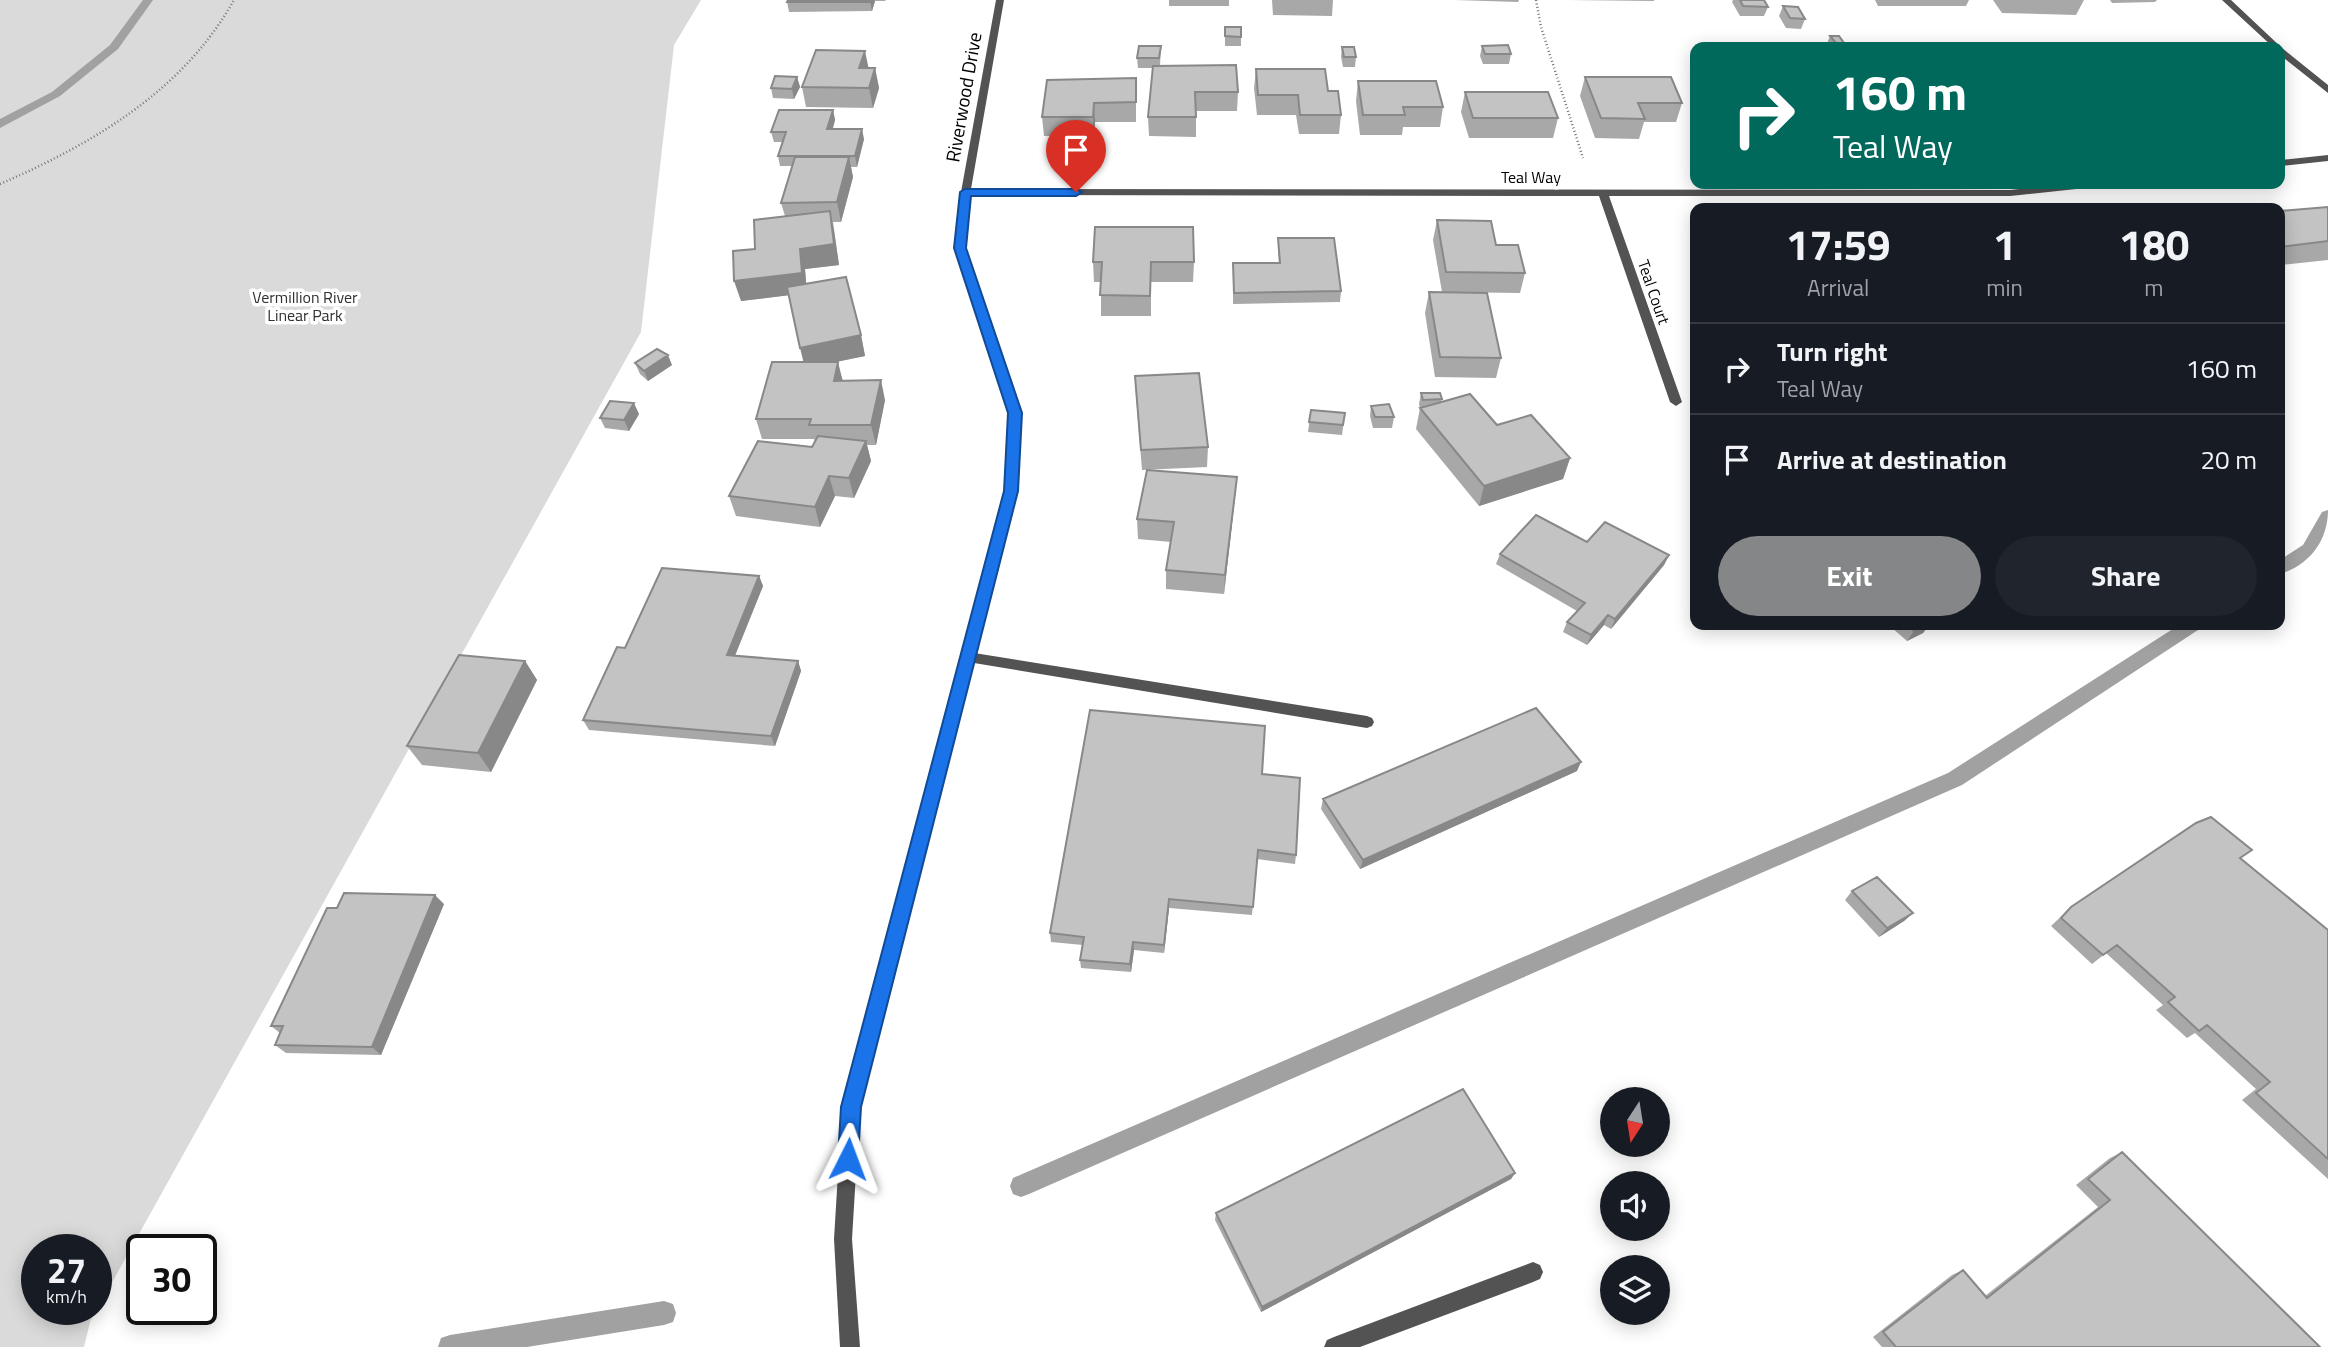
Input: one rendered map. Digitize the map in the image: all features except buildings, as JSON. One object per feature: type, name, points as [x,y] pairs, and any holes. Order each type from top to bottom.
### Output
[{"type":"street","name":"Riverwood Drive","points":[[850,1347],[843,1239],[851,1107],[1011,491],[1015,413],[960,248],[965,192],[1000,0]]},
{"type":"street","points":[[2226,0],[2272,42]]},
{"type":"street","points":[[2285,53],[2328,90]]},
{"type":"street","points":[[2285,162],[2328,158]]},
{"type":"street","name":"Teal Way","points":[[965,192],[2010,193],[2048,189]]},
{"type":"street","name":"Teal Court","points":[[1603,193],[1676,401]]},
{"type":"street","points":[[968,657],[1367,722]]},
{"type":"street","points":[[1334,1347],[1533,1272]]},
{"type":"path","points":[[0,184],[101,132],[156,95],[199,56],[223,25],[234,0]]},
{"type":"path","points":[[1536,0],[1541,27],[1580,138],[1584,174],[1603,193]]},
{"type":"green space","name":"Vermillion River Linear Park","points":[[0,0],[701,0],[674,45],[641,332],[139,1234],[126,1234],[126,1257],[112,1282],[112,1234],[21,1234],[21,1325],[89,1325],[84,1347],[0,1347]]},
{"type":"waterway","points":[[0,124],[56,94],[114,47],[148,0]]},
{"type":"waterway","points":[[2285,565],[2309,549],[2328,516]]},
{"type":"waterway","points":[[1021,1186],[1955,779],[2184,630]]},
{"type":"waterway","points":[[450,1347],[664,1313]]},
{"type":"route","points":[[848,1159],[851,1107],[1011,491],[1015,413],[960,248],[965,192],[1076,192]]}]
